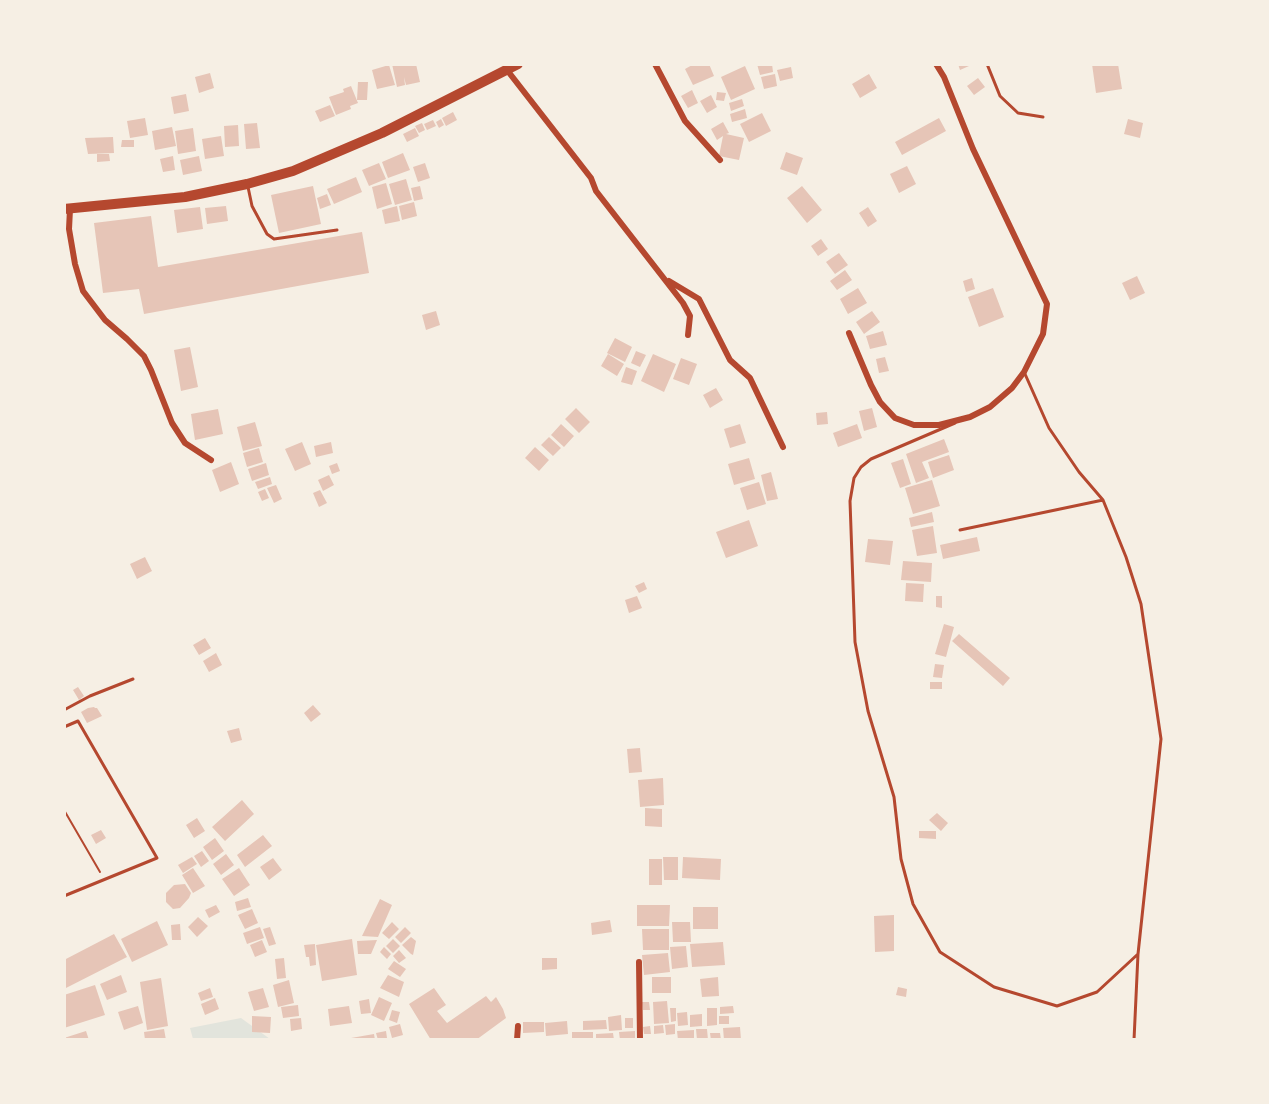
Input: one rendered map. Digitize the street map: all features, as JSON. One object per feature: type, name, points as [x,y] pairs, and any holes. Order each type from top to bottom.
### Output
[{"type":"highway","points":[[67,209],[185,197],[248,184],[294,171],[382,133],[518,64]]},
{"type":"street","points":[[655,64],[686,121],[720,160]]},
{"type":"street","points":[[849,333],[880,402],[895,418],[915,425],[939,425],[970,417],[990,407],[1012,388],[1024,372],[1043,334],[1047,304],[973,149],[944,77],[936,64]]},
{"type":"street","points":[[507,70],[591,177],[596,191],[683,303],[690,316],[688,335]]},
{"type":"street","points":[[67,209],[75,264],[83,291],[105,320],[144,356],[172,423],[185,443],[211,460]]},
{"type":"street","points":[[664,278],[699,299],[730,360],[750,378],[783,447]]},
{"type":"street","points":[[639,962],[640,1040]]},
{"type":"street","points":[[517,1040],[518,1026]]},
{"type":"lane","points":[[987,64],[1000,96],[1018,113],[1043,117]]},
{"type":"lane","points":[[248,184],[252,206],[267,234],[274,239],[337,230]]},
{"type":"lane","points":[[1024,372],[1049,428],[1079,472],[1103,500],[1126,557],[1141,604],[1161,739],[1138,954],[1134,1040]]},
{"type":"lane","points":[[970,417],[871,459],[861,467],[854,478],[850,501],[855,642],[868,711],[894,797],[901,859],[913,904],[940,952],[994,987],[1057,1006],[1096,992],[1138,954]]},
{"type":"lane","points":[[960,530],[1103,500]]},
{"type":"lane","points":[[64,710],[90,696],[133,679]]},
{"type":"lane","points":[[64,727],[78,721],[157,858],[64,896]]},
{"type":"path","points":[[64,810],[105,879]]},
{"type":"shaded area","points":[[241,1018],[270,1039],[193,1039],[190,1028]]},
{"type":"building","points":[[392,64],[416,64],[420,82],[406,85],[404,77],[405,85],[397,87]]},
{"type":"building","points":[[694,64],[709,64],[714,76],[693,85],[685,69]]},
{"type":"building","points":[[757,64],[772,64],[773,72],[760,75]]},
{"type":"building","points":[[958,64],[969,64],[969,66],[960,70]]},
{"type":"building","points":[[1092,64],[1118,64],[1122,89],[1096,93]]},
{"type":"building","points":[[389,65],[395,85],[377,89],[372,70]]},
{"type":"building","points":[[745,66],[755,89],[731,100],[721,77]]},
{"type":"building","points":[[791,67],[793,78],[780,81],[777,70]]},
{"type":"building","points":[[210,73],[214,88],[199,93],[195,77]]},
{"type":"building","points":[[775,74],[777,86],[764,89],[761,77]]},
{"type":"building","points":[[869,74],[877,88],[860,98],[852,84]]},
{"type":"building","points":[[978,78],[985,87],[974,95],[967,86]]},
{"type":"building","points":[[358,82],[368,82],[367,100],[357,100]]},
{"type":"building","points":[[351,86],[358,103],[350,106],[351,109],[336,115],[329,97],[344,92],[343,89]]},
{"type":"building","points":[[692,90],[698,103],[688,108],[681,96]]},
{"type":"building","points":[[717,92],[726,93],[724,101],[716,100]]},
{"type":"building","points":[[186,94],[189,111],[174,114],[171,97]]},
{"type":"building","points":[[711,95],[717,107],[707,113],[700,101]]},
{"type":"building","points":[[742,99],[744,106],[731,111],[729,103]]},
{"type":"building","points":[[330,105],[335,116],[320,122],[315,111]]},
{"type":"building","points":[[745,109],[747,118],[732,122],[730,114]]},
{"type":"building","points":[[453,112],[457,120],[446,126],[442,118]]},
{"type":"building","points":[[762,113],[771,131],[749,142],[740,124]]},
{"type":"building","points":[[145,118],[148,135],[130,138],[127,121]]},
{"type":"building","points":[[939,118],[946,131],[902,155],[895,142]]},
{"type":"building","points":[[441,119],[444,125],[439,128],[436,122]]},
{"type":"building","points":[[1128,119],[1143,123],[1140,138],[1124,134]]},
{"type":"building","points":[[433,120],[436,126],[427,130],[424,124]]},
{"type":"building","points":[[723,122],[729,133],[726,134],[744,138],[739,160],[719,156],[723,136],[717,140],[711,129]]},
{"type":"building","points":[[257,123],[260,148],[246,149],[244,124]]},
{"type":"building","points":[[422,123],[425,130],[419,133],[415,126]]},
{"type":"building","points":[[238,125],[239,146],[225,147],[224,126]]},
{"type":"building","points":[[172,127],[176,146],[155,150],[152,131]]},
{"type":"building","points":[[193,128],[196,151],[178,154],[175,131]]},
{"type":"building","points":[[415,128],[419,136],[407,142],[403,134]]},
{"type":"building","points":[[221,136],[224,156],[205,159],[202,139]]},
{"type":"building","points":[[113,137],[114,153],[88,154],[85,138]]},
{"type":"building","points":[[122,140],[134,140],[134,147],[121,147]]},
{"type":"building","points":[[786,152],[803,158],[797,175],[780,169]]},
{"type":"building","points":[[403,153],[410,170],[388,178],[382,162]]},
{"type":"building","points":[[97,154],[109,154],[110,161],[97,162]]},
{"type":"building","points":[[173,156],[175,170],[163,172],[160,159]]},
{"type":"building","points":[[199,156],[202,171],[183,175],[180,160]]},
{"type":"building","points":[[379,163],[386,179],[369,186],[362,170]]},
{"type":"building","points":[[425,163],[430,178],[418,182],[413,167]]},
{"type":"building","points":[[907,166],[916,184],[899,193],[890,174]]},
{"type":"building","points":[[356,177],[362,192],[334,204],[327,189]]},
{"type":"building","points":[[406,179],[412,200],[395,205],[389,184]]},
{"type":"building","points":[[386,183],[392,204],[377,209],[372,187]]},
{"type":"building","points":[[313,186],[321,224],[279,233],[271,195]]},
{"type":"building","points":[[420,186],[423,199],[414,201],[411,188]]},
{"type":"building","points":[[802,186],[822,210],[807,223],[787,198]]},
{"type":"building","points":[[327,194],[331,205],[320,209],[317,198]]},
{"type":"building","points":[[414,202],[417,216],[402,220],[399,206]]},
{"type":"building","points":[[226,206],[228,221],[207,224],[205,208]]},
{"type":"building","points":[[397,206],[400,221],[385,224],[382,210]]},
{"type":"building","points":[[200,207],[203,229],[177,233],[174,210]]},
{"type":"building","points":[[868,207],[877,221],[868,227],[859,213]]},
{"type":"building","points":[[151,216],[158,267],[362,232],[369,273],[144,314],[139,289],[103,293],[94,223]]},
{"type":"building","points":[[821,239],[828,249],[818,256],[811,246]]},
{"type":"building","points":[[839,253],[848,265],[835,274],[826,262]]},
{"type":"building","points":[[845,270],[852,280],[837,290],[830,281]]},
{"type":"building","points":[[1137,276],[1145,293],[1130,300],[1122,283]]},
{"type":"building","points":[[972,278],[975,289],[966,292],[963,281]]},
{"type":"building","points":[[858,288],[867,303],[848,314],[840,299]]},
{"type":"building","points":[[993,288],[1004,317],[979,327],[968,297]]},
{"type":"building","points":[[436,311],[440,325],[426,330],[422,315]]},
{"type":"building","points":[[872,311],[880,322],[864,334],[856,322]]},
{"type":"building","points":[[883,331],[887,345],[870,349],[866,336]]},
{"type":"building","points":[[615,338],[632,347],[625,362],[607,353]]},
{"type":"building","points":[[190,347],[198,387],[181,391],[174,350]]},
{"type":"building","points":[[636,351],[646,355],[640,367],[631,363]]},
{"type":"building","points":[[608,354],[624,364],[617,376],[601,366]]},
{"type":"building","points":[[653,354],[676,364],[664,392],[641,381]]},
{"type":"building","points":[[885,357],[889,371],[879,373],[876,359]]},
{"type":"building","points":[[681,358],[697,364],[689,385],[673,379]]},
{"type":"building","points":[[626,367],[637,371],[632,385],[621,382]]},
{"type":"building","points":[[716,388],[723,400],[710,408],[703,395]]},
{"type":"building","points":[[576,408],[590,422],[579,433],[565,419]]},
{"type":"building","points":[[872,408],[877,427],[864,431],[859,411]]},
{"type":"building","points":[[218,409],[223,434],[195,440],[191,414]]},
{"type":"building","points":[[827,412],[828,424],[817,425],[816,413]]},
{"type":"building","points":[[255,422],[262,446],[243,451],[237,427]]},
{"type":"building","points":[[561,424],[574,436],[564,447],[551,435]]},
{"type":"building","points":[[740,424],[746,443],[730,448],[724,429]]},
{"type":"building","points":[[857,424],[862,438],[838,447],[833,433]]},
{"type":"building","points":[[549,437],[561,448],[553,456],[541,445]]},
{"type":"building","points":[[944,439],[949,452],[922,462],[929,478],[916,483],[906,454]]},
{"type":"building","points":[[302,442],[311,464],[295,471],[285,449]]},
{"type":"building","points":[[331,442],[333,453],[316,457],[314,446]]},
{"type":"building","points":[[535,447],[549,460],[539,471],[525,458]]},
{"type":"building","points":[[259,448],[263,462],[247,467],[243,453]]},
{"type":"building","points":[[949,455],[954,470],[933,478],[928,462]]},
{"type":"building","points":[[749,458],[755,479],[734,485],[728,464]]},
{"type":"building","points":[[903,459],[911,484],[900,488],[891,463]]},
{"type":"building","points":[[231,462],[239,484],[220,492],[212,470]]},
{"type":"building","points":[[266,463],[269,475],[252,481],[248,469]]},
{"type":"building","points":[[337,463],[340,471],[332,474],[329,466]]},
{"type":"building","points":[[771,472],[778,499],[767,501],[761,475]]},
{"type":"building","points":[[329,475],[334,485],[323,491],[318,480]]},
{"type":"building","points":[[270,477],[272,484],[258,489],[255,482]]},
{"type":"building","points":[[932,480],[940,506],[913,514],[905,488]]},
{"type":"building","points":[[759,482],[766,504],[747,510],[740,488]]},
{"type":"building","points":[[276,485],[282,499],[274,503],[267,488]]},
{"type":"building","points":[[265,489],[269,498],[262,501],[258,492]]},
{"type":"building","points":[[320,490],[327,503],[319,507],[313,493]]},
{"type":"building","points":[[932,512],[934,522],[911,527],[909,518]]},
{"type":"building","points":[[749,520],[758,546],[726,558],[716,532]]},
{"type":"building","points":[[933,526],[937,553],[917,556],[912,530]]},
{"type":"building","points":[[977,537],[980,551],[943,559],[940,545]]},
{"type":"building","points":[[868,539],[893,541],[890,565],[865,562]]},
{"type":"building","points":[[145,557],[152,571],[137,579],[130,564]]},
{"type":"building","points":[[903,561],[932,563],[931,582],[901,580]]},
{"type":"building","points":[[644,582],[647,589],[639,593],[635,586]]},
{"type":"building","points":[[906,583],[924,584],[923,602],[905,601]]},
{"type":"building","points":[[637,596],[642,608],[629,613],[625,600]]},
{"type":"building","points":[[936,596],[942,596],[942,608],[936,607]]},
{"type":"building","points":[[944,624],[954,627],[946,657],[935,654]]},
{"type":"building","points":[[959,634],[1010,678],[1003,686],[952,641]]},
{"type":"building","points":[[205,638],[211,648],[199,655],[193,645]]},
{"type":"building","points":[[216,653],[222,665],[209,672],[203,661]]},
{"type":"building","points":[[935,664],[944,665],[942,678],[933,677]]},
{"type":"building","points":[[930,682],[942,682],[942,689],[930,689]]},
{"type":"building","points":[[78,687],[84,696],[79,700],[73,690]]},
{"type":"building","points":[[313,705],[321,714],[311,722],[304,713]]},
{"type":"building","points":[[94,707],[102,716],[87,723],[81,712]]},
{"type":"building","points":[[239,728],[242,740],[231,743],[227,731]]},
{"type":"building","points":[[640,748],[642,772],[629,773],[627,749]]},
{"type":"building","points":[[663,778],[664,805],[640,807],[638,780]]},
{"type":"building","points":[[242,800],[254,814],[225,841],[212,827]]},
{"type":"building","points":[[645,808],[662,809],[662,827],[645,826]]},
{"type":"building","points":[[937,813],[948,823],[941,831],[929,820]]},
{"type":"building","points":[[197,818],[205,831],[194,838],[186,825]]},
{"type":"building","points":[[101,830],[106,838],[96,844],[91,835]]},
{"type":"building","points":[[919,831],[936,831],[936,839],[919,838]]},
{"type":"building","points":[[263,835],[272,846],[245,867],[237,855]]},
{"type":"building","points":[[215,838],[224,851],[212,860],[203,847]]},
{"type":"building","points":[[202,851],[209,861],[201,867],[194,856]]},
{"type":"building","points":[[226,854],[234,865],[221,875],[213,864]]},
{"type":"building","points":[[192,857],[197,864],[183,873],[178,865]]},
{"type":"building","points":[[663,857],[678,857],[678,880],[664,880]]},
{"type":"building","points":[[683,857],[721,859],[720,880],[682,878]]},
{"type":"building","points":[[273,858],[282,870],[269,880],[260,867]]},
{"type":"building","points":[[649,859],[662,859],[662,885],[649,885]]},
{"type":"building","points":[[193,868],[205,886],[193,893],[182,875]]},
{"type":"building","points":[[239,868],[250,885],[234,896],[222,879]]},
{"type":"building","points":[[185,884],[191,893],[189,898],[180,908],[173,909],[166,902],[166,893],[174,885]]},
{"type":"building","points":[[248,898],[251,907],[237,911],[235,902]]},
{"type":"building","points":[[380,899],[392,905],[378,937],[362,936]]},
{"type":"building","points":[[216,905],[220,912],[209,918],[205,910]]},
{"type":"building","points":[[637,905],[670,905],[669,926],[637,926]]},
{"type":"building","points":[[693,907],[718,907],[718,929],[693,929]]},
{"type":"building","points":[[252,909],[258,923],[245,929],[238,915]]},
{"type":"building","points":[[894,915],[894,951],[875,952],[874,916]]},
{"type":"building","points":[[198,917],[208,926],[197,937],[188,927]]},
{"type":"building","points":[[610,920],[612,932],[592,935],[591,923]]},
{"type":"building","points":[[157,921],[168,945],[132,962],[121,939]]},
{"type":"building","points":[[392,922],[399,929],[389,939],[382,933]]},
{"type":"building","points":[[672,922],[690,922],[691,942],[673,942]]},
{"type":"building","points":[[180,924],[181,940],[172,940],[171,925]]},
{"type":"building","points":[[260,927],[264,938],[247,944],[243,933]]},
{"type":"building","points":[[270,927],[276,944],[269,946],[263,929]]},
{"type":"building","points":[[405,927],[411,933],[401,943],[395,937]]},
{"type":"building","points":[[642,929],[669,929],[669,950],[643,950]]},
{"type":"building","points":[[114,934],[127,957],[64,989],[64,960]]},
{"type":"building","points":[[411,937],[416,941],[413,955],[402,945]]},
{"type":"building","points":[[352,939],[357,975],[322,981],[316,945]]},
{"type":"building","points":[[393,939],[400,946],[393,953],[386,946]]},
{"type":"building","points":[[262,940],[267,952],[255,957],[250,945]]},
{"type":"building","points":[[377,940],[371,954],[358,954],[357,941]]},
{"type":"building","points":[[723,942],[725,965],[692,967],[690,944]]},
{"type":"building","points":[[315,944],[316,965],[310,966],[304,945]]},
{"type":"building","points":[[686,946],[688,967],[672,969],[670,947]]},
{"type":"building","points":[[384,947],[391,954],[387,959],[380,952]]},
{"type":"building","points":[[399,950],[406,958],[399,963],[393,956]]},
{"type":"building","points":[[668,953],[670,972],[644,975],[642,955]]},
{"type":"building","points":[[284,958],[286,978],[277,979],[275,959]]},
{"type":"building","points":[[542,958],[557,958],[557,969],[542,970]]},
{"type":"building","points":[[394,961],[406,969],[400,977],[388,969]]},
{"type":"building","points":[[121,975],[127,992],[107,1000],[100,984]]},
{"type":"building","points":[[388,975],[404,982],[399,997],[380,988]]},
{"type":"building","points":[[652,977],[671,977],[671,993],[652,993]]},
{"type":"building","points":[[718,977],[719,996],[702,997],[700,979]]},
{"type":"building","points":[[161,978],[168,1026],[147,1030],[140,982]]},
{"type":"building","points":[[289,980],[294,1003],[278,1007],[273,985]]},
{"type":"building","points":[[95,985],[105,1015],[64,1028],[64,995]]},
{"type":"building","points":[[898,987],[907,989],[906,997],[896,995]]},
{"type":"building","points":[[210,988],[213,997],[201,1001],[198,993]]},
{"type":"building","points":[[263,988],[269,1007],[254,1011],[248,992]]},
{"type":"building","points":[[434,988],[446,1005],[437,1011],[447,1023],[486,996],[491,1002],[496,997],[506,1018],[476,1040],[431,1040],[409,1004]]},
{"type":"building","points":[[379,997],[392,1003],[384,1021],[371,1015]]},
{"type":"building","points":[[215,998],[219,1009],[205,1015],[201,1004]]},
{"type":"building","points":[[369,999],[371,1013],[361,1014],[359,1001]]},
{"type":"building","points":[[667,1001],[669,1023],[654,1024],[653,1002]]},
{"type":"building","points":[[642,1002],[649,1002],[650,1010],[643,1010]]},
{"type":"building","points":[[298,1005],[299,1016],[283,1018],[281,1007]]},
{"type":"building","points":[[138,1006],[143,1023],[124,1030],[118,1012]]},
{"type":"building","points":[[349,1006],[352,1023],[330,1026],[328,1009]]},
{"type":"building","points":[[733,1006],[734,1013],[720,1014],[720,1007]]},
{"type":"building","points":[[670,1008],[676,1008],[676,1021],[671,1022]]},
{"type":"building","points":[[707,1008],[717,1008],[717,1025],[707,1026]]},
{"type":"building","points":[[392,1010],[400,1012],[397,1023],[389,1020]]},
{"type":"building","points":[[687,1012],[688,1025],[678,1026],[677,1013]]},
{"type":"building","points":[[702,1014],[702,1026],[690,1027],[690,1015]]},
{"type":"building","points":[[621,1015],[622,1030],[609,1031],[608,1017]]},
{"type":"building","points":[[252,1016],[271,1017],[270,1033],[252,1032]]},
{"type":"building","points":[[719,1016],[729,1016],[729,1024],[719,1024]]},
{"type":"building","points":[[301,1018],[302,1029],[291,1031],[290,1019]]},
{"type":"building","points":[[625,1018],[633,1018],[633,1028],[625,1028]]},
{"type":"building","points":[[606,1020],[607,1029],[583,1030],[583,1021]]},
{"type":"building","points":[[567,1021],[568,1034],[546,1036],[545,1023]]},
{"type":"building","points":[[523,1022],[544,1022],[544,1032],[523,1033]]},
{"type":"building","points":[[400,1024],[403,1035],[392,1038],[389,1027]]},
{"type":"building","points":[[675,1024],[675,1034],[666,1035],[665,1025]]},
{"type":"building","points":[[663,1025],[664,1033],[654,1034],[654,1026]]},
{"type":"building","points":[[650,1026],[651,1034],[644,1034],[643,1027]]},
{"type":"building","points":[[740,1027],[741,1040],[724,1040],[723,1028]]},
{"type":"building","points":[[164,1029],[166,1040],[145,1040],[144,1032]]},
{"type":"building","points":[[696,1029],[707,1029],[708,1040],[697,1040]]},
{"type":"building","points":[[694,1030],[694,1040],[678,1040],[677,1031]]},
{"type":"building","points":[[86,1031],[89,1040],[64,1040],[64,1038]]},
{"type":"building","points":[[386,1031],[387,1038],[378,1040],[376,1033]]},
{"type":"building","points":[[635,1031],[635,1040],[620,1040],[619,1032]]},
{"type":"building","points":[[572,1032],[593,1032],[593,1040],[572,1040]]},
{"type":"building","points":[[613,1033],[614,1040],[596,1040],[596,1034]]},
{"type":"building","points":[[710,1033],[720,1033],[721,1040],[711,1040]]},
{"type":"building","points":[[374,1034],[375,1040],[351,1040],[351,1038]]}]
